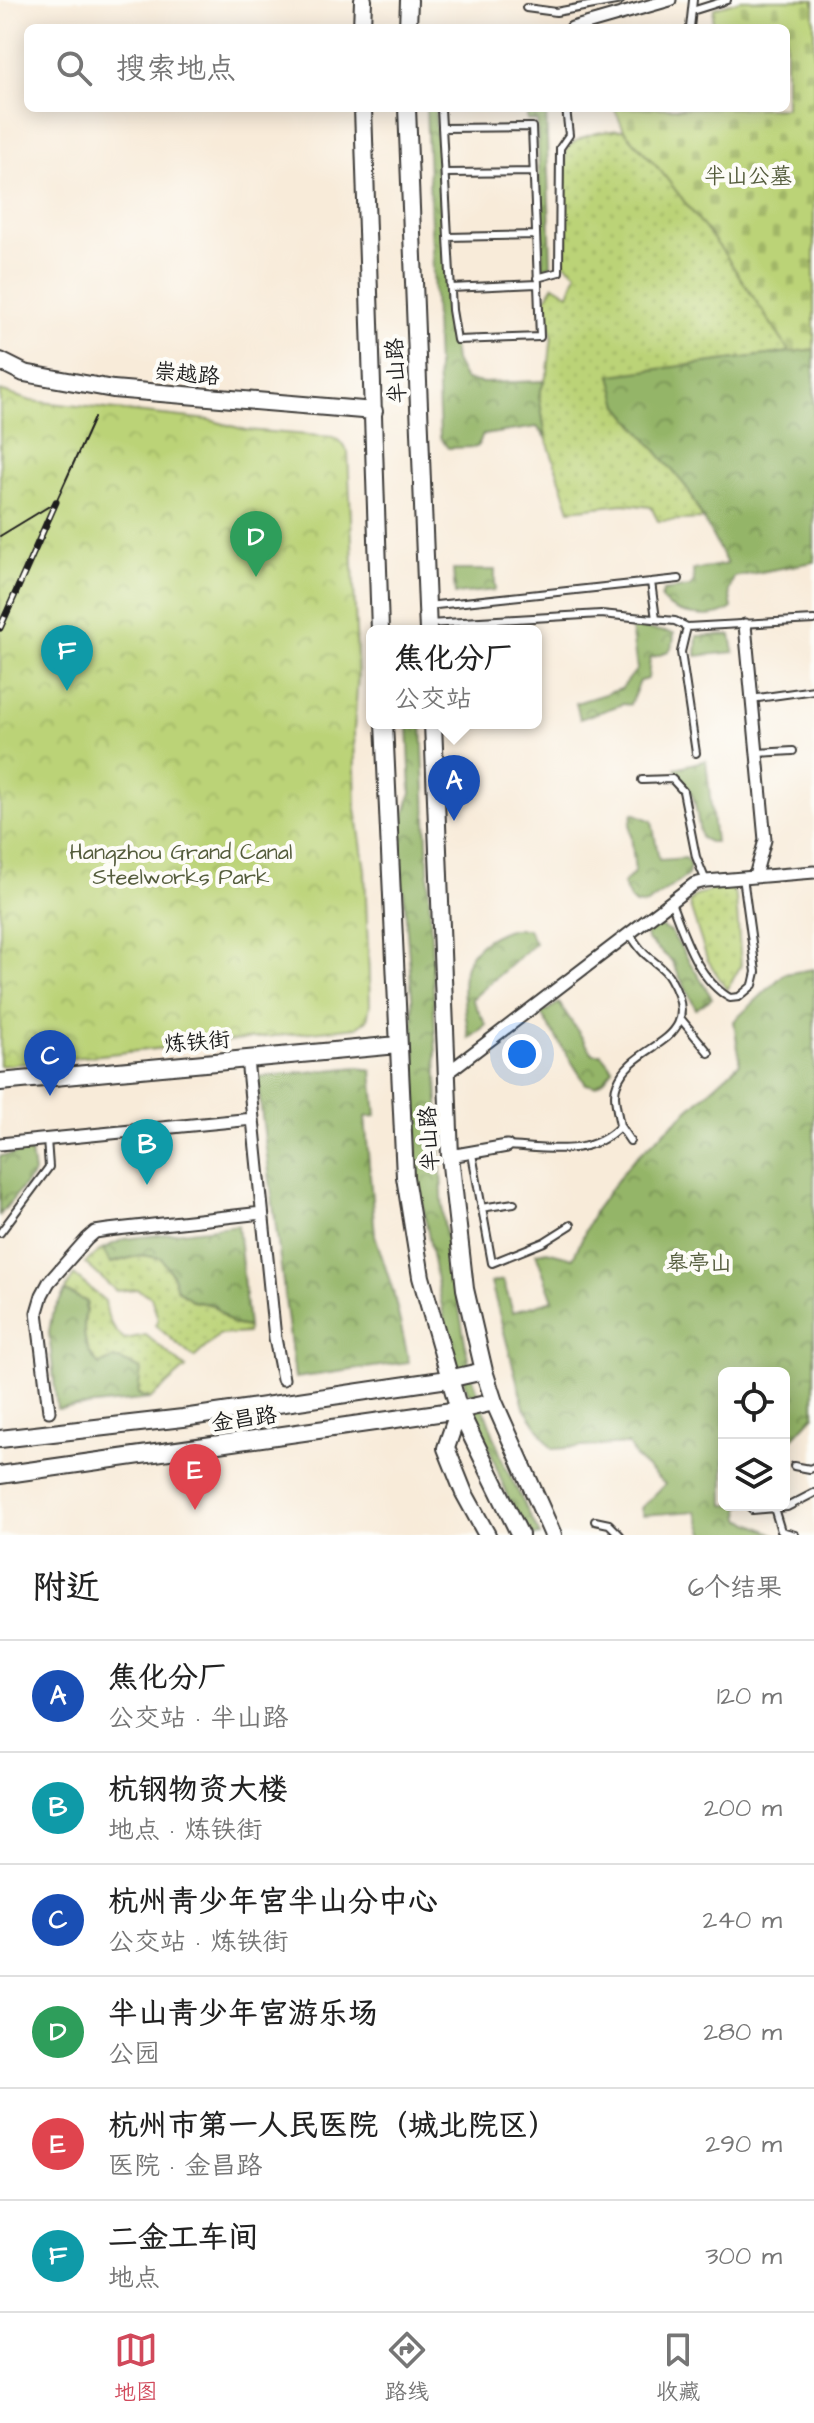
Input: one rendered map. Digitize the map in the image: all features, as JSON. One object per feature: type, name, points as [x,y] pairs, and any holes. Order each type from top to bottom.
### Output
[{"type":"main road","points":[[362,24],[363,0]]},
{"type":"main road","points":[[408,24],[409,0]]},
{"type":"main road","name":"半山路","points":[[363,112],[380,625]]},
{"type":"main road","name":"半山路","points":[[407,112],[428,625]]},
{"type":"main road","name":"崇越路","points":[[0,361],[24,373],[113,389],[374,411]]},
{"type":"main road","name":"半山路","points":[[384,729],[405,1177],[421,1277],[459,1410],[520,1535]]},
{"type":"main road","name":"半山路","points":[[433,729],[450,1156],[465,1289],[494,1402],[553,1535]]},
{"type":"main road","name":"炼铁街","points":[[0,1082],[398,1045]]},
{"type":"main road","name":"金昌路","points":[[0,1439],[183,1418],[484,1371]]},
{"type":"main road","name":"金昌路","points":[[0,1475],[459,1410],[494,1402]]},
{"type":"main road","points":[[459,1410],[446,1448],[464,1493],[487,1535]]},
{"type":"street","points":[[586,24],[670,0]]},
{"type":"street","points":[[745,625],[765,840],[749,877]]},
{"type":"street","points":[[447,1073],[694,884],[814,872]]},
{"type":"street","points":[[247,1059],[275,1338],[283,1379]]},
{"type":"street","points":[[0,1144],[253,1119]]},
{"type":"street","points":[[450,1156],[507,1146]]},
{"type":"street","points":[[49,1411],[37,1312],[49,1282],[87,1239],[95,1232],[108,1230],[262,1213]]},
{"type":"lane","points":[[526,8],[556,12],[586,4],[621,0]]},
{"type":"lane","points":[[690,24],[693,0]]},
{"type":"lane","points":[[692,11],[727,0]]},
{"type":"lane","points":[[441,112],[442,128],[445,173],[451,288],[457,340],[540,337],[532,127],[442,128]]},
{"type":"lane","points":[[451,288],[537,281],[559,272],[560,148],[569,135],[566,112]]},
{"type":"lane","points":[[445,173],[533,172]]},
{"type":"lane","points":[[448,237],[536,235]]},
{"type":"lane","points":[[427,606],[679,579]]},
{"type":"lane","points":[[651,582],[656,619]]},
{"type":"lane","points":[[465,625],[601,614],[675,621],[687,627],[814,620]]},
{"type":"lane","points":[[687,627],[681,652],[696,753]]},
{"type":"lane","points":[[751,699],[814,690]]},
{"type":"lane","points":[[757,753],[793,751]]},
{"type":"lane","points":[[642,780],[672,779],[683,791],[696,857],[706,881]]},
{"type":"lane","points":[[671,902],[693,956],[719,992],[730,998],[739,997],[753,985],[756,972],[749,877]]},
{"type":"lane","points":[[629,933],[669,975],[682,1003],[681,1019],[674,1030],[621,1074],[615,1088],[620,1126],[630,1141]]},
{"type":"lane","points":[[681,1019],[709,1053]]},
{"type":"lane","points":[[507,1146],[579,1149],[610,1137],[620,1126]]},
{"type":"lane","points":[[0,1233],[49,1167],[47,1139]]},
{"type":"lane","points":[[472,1154],[492,1263],[544,1242],[571,1225]]},
{"type":"lane","points":[[481,1208],[514,1203]]},
{"type":"lane","points":[[794,1466],[814,1467]]},
{"type":"lane","points":[[790,1505],[814,1493]]},
{"type":"lane","points":[[775,1511],[781,1531],[789,1534]]},
{"type":"lane","points":[[595,1521],[609,1524],[620,1535]]},
{"type":"green space","name":"半山公墓","points":[[741,0],[814,0],[814,349],[790,352],[724,253],[660,170],[624,130],[616,112],[790,112],[790,24],[712,24],[714,8]]},
{"type":"green space","points":[[426,112],[435,112],[449,316],[455,361],[465,380],[483,383],[544,381],[539,396],[546,437],[537,427],[483,435],[477,447],[448,448],[440,437]]},
{"type":"green space","points":[[527,112],[546,112],[551,265],[543,268],[537,121],[527,120]]},
{"type":"green space","points":[[624,130],[660,170],[724,253],[790,352],[611,376],[687,488],[703,519],[658,521],[651,507],[624,504],[570,510],[546,437],[539,396],[548,371],[552,335],[544,301],[554,285],[569,294],[577,273],[563,262],[566,149],[579,139],[593,134]]},
{"type":"green space","points":[[814,349],[814,562],[734,577],[729,591],[732,608],[724,612],[705,616],[675,610],[661,599],[663,591],[690,587],[694,582],[693,570],[727,564],[687,488],[619,406],[611,375]]},
{"type":"green space","name":"Hangzhou Grand Canal Steelworks Park","points":[[0,391],[31,401],[210,420],[246,430],[333,437],[348,452],[358,676],[354,731],[356,809],[365,870],[370,1005],[367,1020],[357,1027],[0,1066]]},
{"type":"green space","points":[[453,570],[495,570],[495,590],[455,594]]},
{"type":"green space","points":[[631,627],[674,633],[673,644],[665,653],[650,658],[648,679],[640,681],[630,705],[623,704],[580,719],[576,703],[621,689],[637,669]]},
{"type":"green space","points":[[731,635],[734,652],[696,656],[697,636]]},
{"type":"green space","points":[[408,729],[422,729],[443,1218],[470,1370],[504,1464],[540,1535],[530,1535],[508,1498],[448,1339],[417,1175],[412,996],[400,875],[402,825],[411,793]]},
{"type":"green space","points":[[706,760],[715,842],[701,838],[693,797],[676,768]]},
{"type":"green space","points":[[633,813],[652,821],[659,860],[686,858],[690,865],[688,875],[647,904],[636,905],[623,884],[635,872],[630,825]]},
{"type":"green space","points":[[723,886],[732,888],[736,898],[741,965],[727,990],[707,959],[689,903],[693,897]]},
{"type":"green space","points":[[658,926],[671,932],[712,998],[696,1009],[671,960],[647,940],[646,932]]},
{"type":"green space","points":[[509,929],[528,929],[535,943],[472,999],[486,1025],[469,1039],[463,987],[468,960],[490,938]]},
{"type":"green space","name":"皋亭山","points":[[814,969],[814,1415],[790,1441],[790,1367],[718,1367],[718,1511],[740,1511],[741,1519],[777,1535],[705,1535],[696,1511],[643,1515],[641,1508],[665,1484],[635,1457],[628,1444],[552,1449],[524,1407],[491,1283],[503,1280],[513,1312],[553,1300],[536,1253],[547,1251],[573,1258],[595,1210],[631,1162],[740,1063],[734,1021],[784,974]]},
{"type":"green space","points":[[559,1003],[593,1054],[601,1054],[613,1069],[595,1086],[586,1084],[541,1014]]},
{"type":"green space","points":[[358,1067],[372,1071],[376,1116],[365,1117],[375,1235],[393,1291],[409,1362],[295,1378],[257,1077]]},
{"type":"green space","points":[[31,1152],[34,1173],[0,1215],[0,1156]]},
{"type":"green space","points":[[238,1225],[248,1327],[232,1324],[213,1305],[193,1301],[177,1289],[172,1274],[161,1258],[141,1255],[111,1263],[102,1249],[124,1239]]},
{"type":"green space","points":[[102,1249],[111,1263],[141,1255],[161,1258],[172,1274],[177,1289],[193,1301],[213,1305],[232,1324],[248,1327],[247,1333],[219,1335],[194,1358],[155,1325],[158,1319],[151,1297],[137,1289],[116,1291],[85,1263]]},
{"type":"green space","points":[[74,1275],[105,1301],[110,1322],[120,1335],[125,1339],[146,1335],[186,1368],[150,1399],[108,1373],[93,1360],[86,1348],[84,1328],[87,1302],[65,1291]]},
{"type":"green space","points":[[65,1291],[87,1302],[84,1336],[93,1358],[99,1365],[115,1358],[141,1369],[138,1394],[150,1399],[57,1409],[49,1332],[52,1315]]},
{"type":"tram line","points":[[0,536],[56,502],[94,418]]},
{"type":"railway","points":[[0,628],[56,502]]},
{"type":"place","name":"半山青少年宫游乐场","points":[[256,577]]},
{"type":"place","name":"二金工车间","points":[[67,691]]},
{"type":"place","name":"焦化分厂","points":[[454,821]]},
{"type":"place","name":"杭州青少年宫半山分中心","points":[[50,1096]]},
{"type":"place","name":"杭钢物资大楼","points":[[147,1185]]},
{"type":"place","name":"杭州市第一人民医院（城北院区）","points":[[195,1510]]}]
